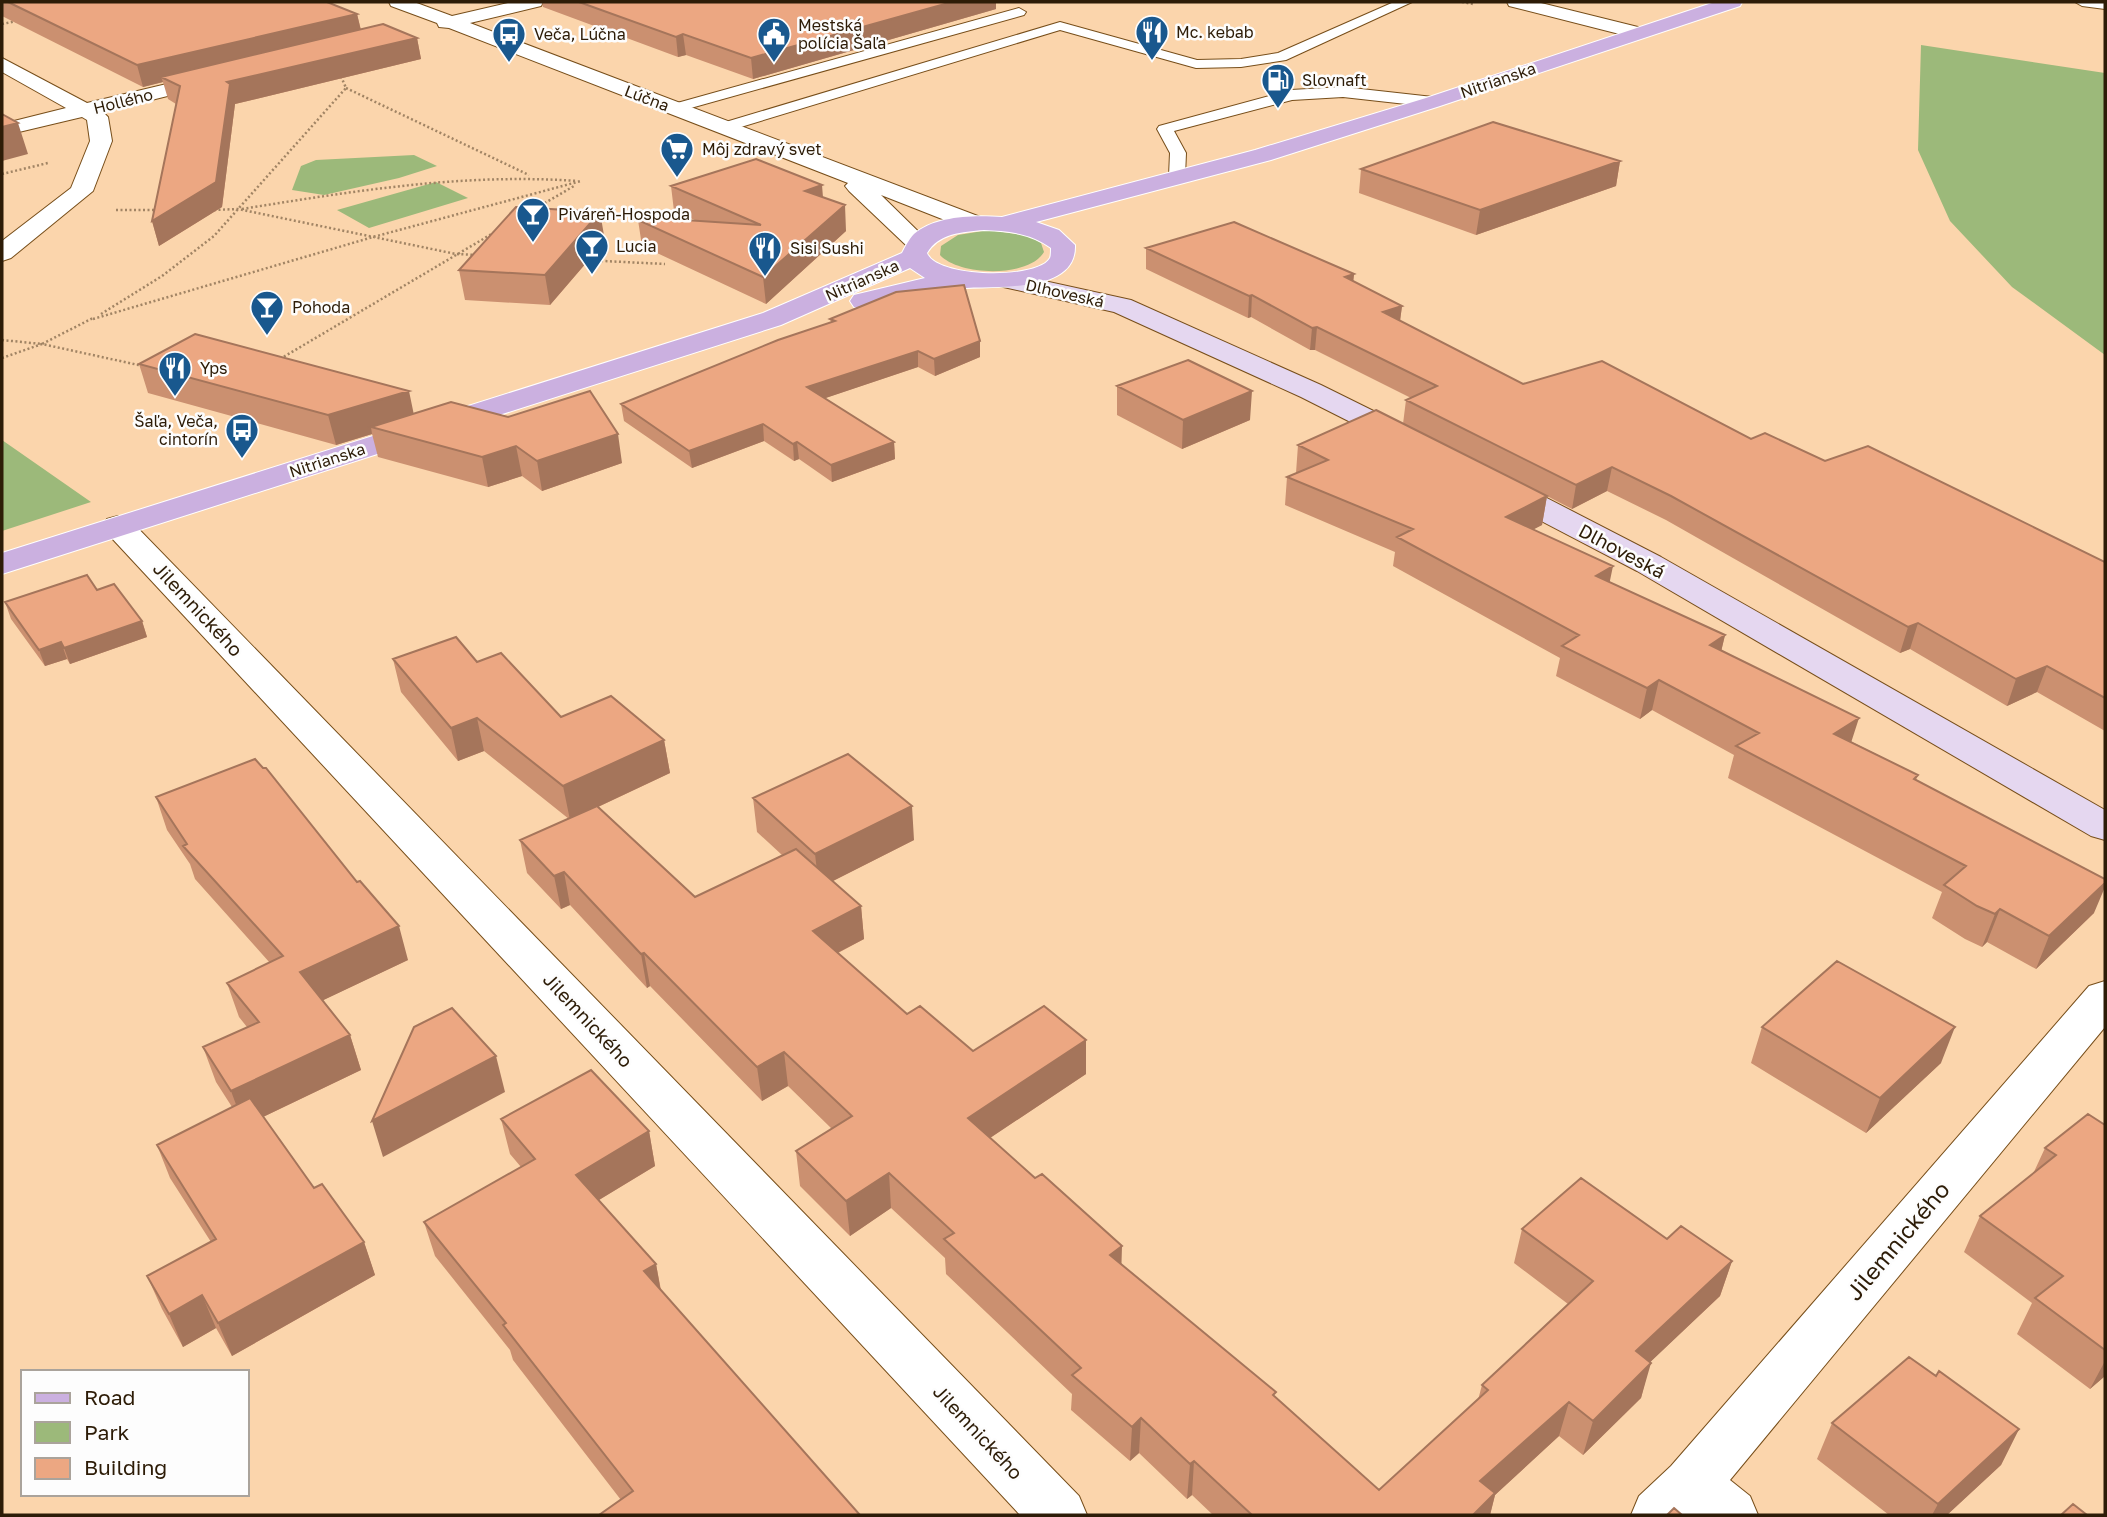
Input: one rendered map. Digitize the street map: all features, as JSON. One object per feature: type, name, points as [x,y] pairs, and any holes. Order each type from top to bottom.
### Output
[{"type":"main road","name":"Nitrianska","points":[[1006,223],[1263,155],[1433,102],[1732,2]]},
{"type":"main road","name":"Nitrianska","points":[[916,250],[918,264],[936,274],[964,280],[1008,281],[1046,271],[1077,240],[1263,155]]},
{"type":"main road","name":"Nitrianska","points":[[772,319],[916,250],[945,229],[974,223],[1006,223],[1077,240]]},
{"type":"main road","name":"Dlhoveská","points":[[1077,240],[1122,306]]},
{"type":"main road","name":"Nitrianska","points":[[2,564],[772,319],[964,280]]},
{"type":"main road","name":"Dlhoveská","points":[[1008,281],[1122,306],[1311,391],[1705,595],[2105,827]]},
{"type":"street","points":[[398,2],[449,22]]},
{"type":"street","points":[[411,31],[534,2]]},
{"type":"street","points":[[1517,2],[1542,4],[1639,33]]},
{"type":"street","name":"Lúčna","points":[[449,22],[974,223]]},
{"type":"street","points":[[2,64],[97,117],[101,141],[81,191],[2,253]]},
{"type":"street","name":"Hollého","points":[[2,130],[242,72]]},
{"type":"street","name":"Lúčna","points":[[845,175],[916,250]]},
{"type":"street","name":"Jilemnického","points":[[118,526],[1058,1515]]},
{"type":"street","name":"Jilemnického","points":[[1693,1505],[2105,997]]},
{"type":"lane","points":[[724,127],[1060,26],[1196,64],[1241,63],[1281,57],[1405,2]]},
{"type":"lane","points":[[2081,2],[2105,5]]},
{"type":"lane","points":[[675,108],[1020,12]]},
{"type":"lane","points":[[1177,176],[1178,153],[1166,130],[1292,95],[1343,92],[1433,102]]},
{"type":"path","points":[[1462,2],[1473,4]]},
{"type":"path","points":[[2,24],[27,19]]},
{"type":"path","points":[[339,69],[346,88],[532,176]]},
{"type":"path","points":[[2,358],[41,344],[93,318],[163,276],[214,236],[346,88]]},
{"type":"path","points":[[211,209],[239,209],[440,178],[532,176],[581,181]]},
{"type":"path","points":[[524,215],[581,181]]},
{"type":"path","points":[[93,318],[373,237],[581,181]]},
{"type":"path","points":[[239,209],[456,254],[484,256]]},
{"type":"path","points":[[55,211],[169,210]]},
{"type":"path","points":[[276,361],[502,228]]},
{"type":"path","points":[[582,260],[665,264]]},
{"type":"path","points":[[2,340],[41,344],[155,369]]},
{"type":"green space","points":[[1921,45],[2105,73],[2105,355],[2012,287],[1950,221],[1918,150]]},
{"type":"green space","points":[[414,155],[437,166],[399,178],[324,195],[292,190],[301,166],[316,160]]},
{"type":"green space","points":[[436,182],[468,198],[369,228],[337,210]]},
{"type":"green space","points":[[989,230],[1029,236],[1041,243],[1044,252],[1024,266],[993,271],[962,267],[940,255],[941,246],[958,235]]},
{"type":"green space","points":[[2,440],[91,502],[2,531]]},
{"type":"building","points":[[8,2],[327,2],[357,14],[137,65]]},
{"type":"building","points":[[579,2],[952,2],[751,58],[683,34],[676,37]]},
{"type":"building","points":[[383,24],[417,38],[227,82],[230,84],[216,182],[152,221],[180,86],[161,77]]},
{"type":"building","points":[[2,114],[18,123],[2,127]]},
{"type":"building","points":[[1493,122],[1620,161],[1480,210],[1361,169]]},
{"type":"building","points":[[756,159],[822,185],[805,191],[845,205],[763,277],[638,220],[639,217],[761,225],[671,186]]},
{"type":"building","points":[[516,207],[600,212],[545,275],[459,270]]},
{"type":"building","points":[[1234,222],[1354,274],[1345,277],[1402,306],[1383,312],[1523,384],[1602,361],[1751,439],[1765,433],[1825,461],[1868,446],[2105,562],[2105,698],[2047,666],[2016,679],[1918,623],[1908,627],[1671,496],[1612,467],[1576,485],[1406,400],[1437,386],[1317,327],[1312,328],[1252,295],[1249,296],[1146,248]]},
{"type":"building","points":[[964,285],[980,341],[934,359],[918,351],[807,387],[894,442],[831,465],[797,442],[793,444],[763,424],[689,451],[621,404],[778,340],[835,321],[830,319],[896,292]]},
{"type":"building","points":[[195,334],[409,391],[328,415],[139,364]]},
{"type":"building","points":[[1188,360],[1252,391],[1183,420],[1117,386]]},
{"type":"building","points":[[590,391],[618,434],[537,461],[516,446],[482,457],[371,427],[451,402],[508,417]]},
{"type":"building","points":[[1376,410],[1547,496],[1506,517],[1613,566],[1596,576],[1725,635],[1710,645],[1859,718],[1834,734],[1918,775],[1914,779],[2105,879],[2105,883],[2049,936],[2000,909],[1995,914],[1977,906],[1944,885],[1966,866],[1736,746],[1759,733],[1659,680],[1647,688],[1562,646],[1579,635],[1397,537],[1413,529],[1287,477],[1328,460],[1298,445]]},
{"type":"building","points":[[87,575],[97,590],[114,584],[142,621],[64,648],[61,642],[39,650],[5,602]]},
{"type":"building","points":[[456,637],[477,662],[501,653],[561,717],[611,696],[664,740],[563,786],[477,718],[451,728],[393,659]]},
{"type":"building","points":[[848,754],[912,806],[815,854],[753,798]]},
{"type":"building","points":[[255,759],[266,768],[357,882],[360,881],[399,926],[300,972],[350,1035],[231,1091],[203,1047],[259,1022],[227,983],[283,956],[183,846],[187,844],[156,797]]},
{"type":"building","points":[[597,806],[695,897],[796,849],[861,906],[813,931],[907,1014],[920,1006],[973,1051],[1044,1006],[1086,1040],[968,1118],[1035,1178],[1042,1174],[1122,1246],[1110,1255],[1276,1392],[1273,1395],[1379,1490],[1488,1390],[1482,1385],[1593,1281],[1522,1229],[1581,1178],[1667,1239],[1681,1226],[1732,1261],[1636,1351],[1651,1363],[1593,1421],[1569,1402],[1480,1481],[1495,1493],[1473,1515],[1252,1515],[1194,1461],[1190,1464],[1141,1418],[1132,1427],[1072,1375],[1081,1368],[944,1239],[954,1233],[889,1173],[846,1201],[796,1151],[852,1116],[784,1052],[757,1067],[644,953],[641,954],[564,872],[554,876],[520,840]]},
{"type":"building","points":[[1837,961],[1955,1027],[1880,1098],[1762,1027]]},
{"type":"building","points":[[452,1008],[496,1056],[372,1121],[414,1027]]},
{"type":"building","points":[[591,1070],[649,1131],[576,1175],[656,1264],[644,1271],[860,1515],[599,1515],[633,1491],[503,1325],[506,1323],[424,1222],[535,1159],[501,1119]]},
{"type":"building","points":[[250,1098],[314,1188],[322,1184],[364,1242],[218,1323],[202,1295],[169,1314],[147,1276],[216,1239],[157,1145]]},
{"type":"building","points":[[2088,1114],[2105,1125],[2105,1350],[2035,1298],[2063,1276],[1980,1216],[2056,1155],[2045,1148]]},
{"type":"building","points":[[1909,1357],[1936,1376],[1939,1371],[2019,1429],[1938,1504],[1832,1423]]},
{"type":"building","points":[[2073,1504],[2087,1515],[2061,1515]]},
{"type":"building","points":[[1674,1508],[1682,1515],[1667,1515]]},
{"type":"place","name":"Mc. kebab","points":[[1152,62]]},
{"type":"place","name":"Veča, Lúčna","points":[[509,64]]},
{"type":"place","name":"Mestská polícia Šaľa","points":[[774,64]]},
{"type":"place","name":"Slovnaft","points":[[1278,110]]},
{"type":"place","name":"Môj zdravý svet","points":[[677,179]]},
{"type":"place","name":"Piváreň-Hospoda","points":[[533,244]]},
{"type":"place","name":"Lucia","points":[[592,276]]},
{"type":"place","name":"Sisi Sushi","points":[[765,278]]},
{"type":"place","name":"Pohoda","points":[[267,337]]},
{"type":"place","name":"Yps","points":[[175,398]]},
{"type":"place","name":"Šaľa, Veča, cintorín","points":[[242,460]]}]
